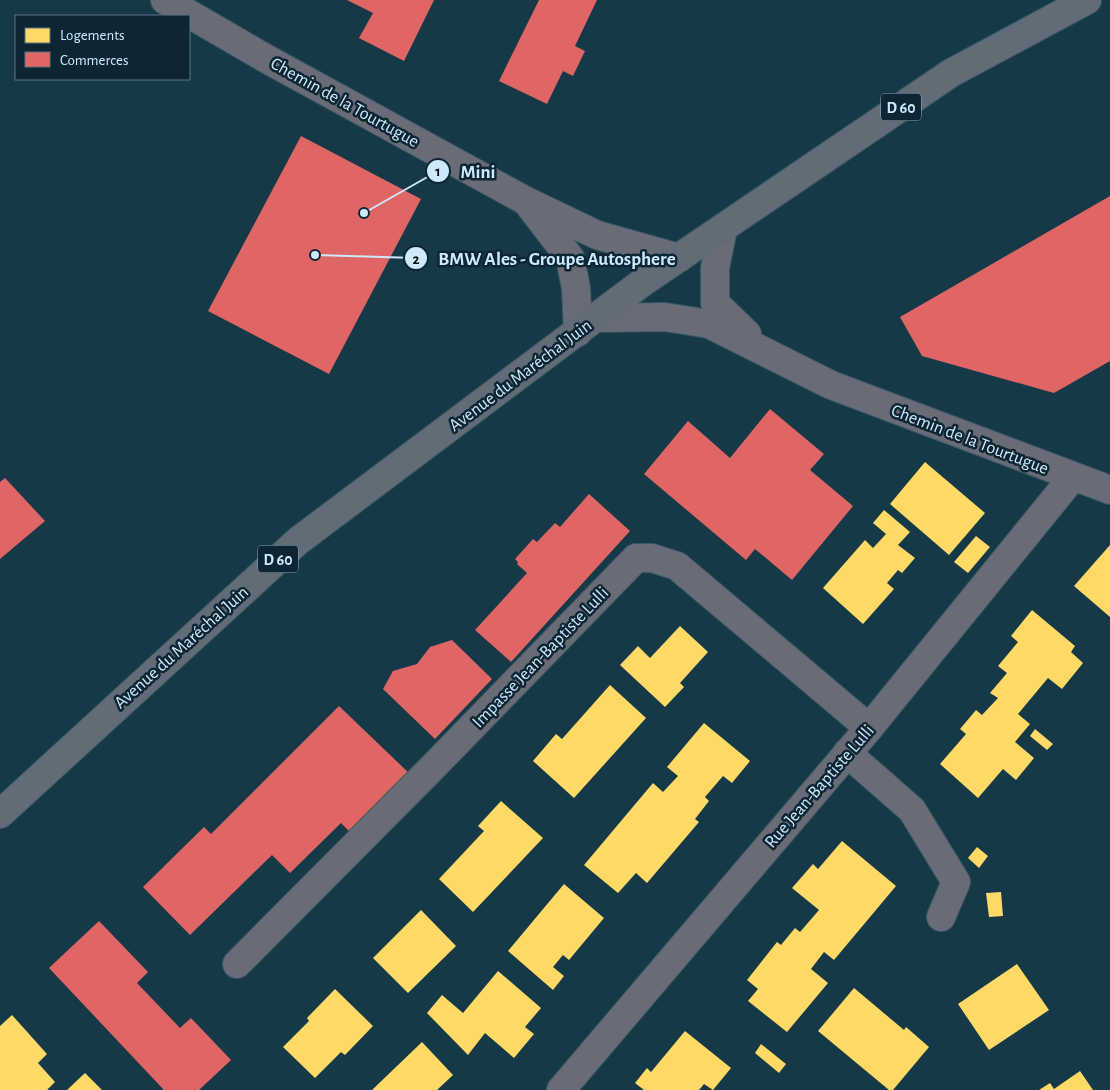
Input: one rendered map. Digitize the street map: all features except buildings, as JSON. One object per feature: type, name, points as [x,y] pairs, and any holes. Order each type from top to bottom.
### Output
[{"type":"main road","name":"Avenue du Maréchal Juin","points":[[0,814],[298,541],[643,282],[951,73],[1087,0]]},
{"type":"street","name":"Chemin de la Tourtugue","points":[[165,0],[265,58],[526,201],[597,235],[680,258]]},
{"type":"street","name":"Chemin de la Tourtugue","points":[[526,201],[570,258],[576,288],[587,325],[665,317],[709,324],[832,385],[1072,478],[1110,490]]},
{"type":"street","name":"Chemin de la Tourtugue","points":[[723,229],[715,268],[715,303],[755,342],[832,385]]},
{"type":"street","name":"Rue Jean-Baptiste Lulli","points":[[561,1090],[869,728],[1072,478]]},
{"type":"street","name":"Impasse Jean-Baptiste Lulli","points":[[237,964],[430,770],[636,558],[652,558],[678,566],[869,728]]},
{"type":"street","points":[[847,753],[912,810],[956,882],[941,917]]},
{"type":"place","name":"Mini","points":[[364,213]]},
{"type":"place","name":"BMW Ales - Groupe Autosphere","points":[[315,255]]}]
